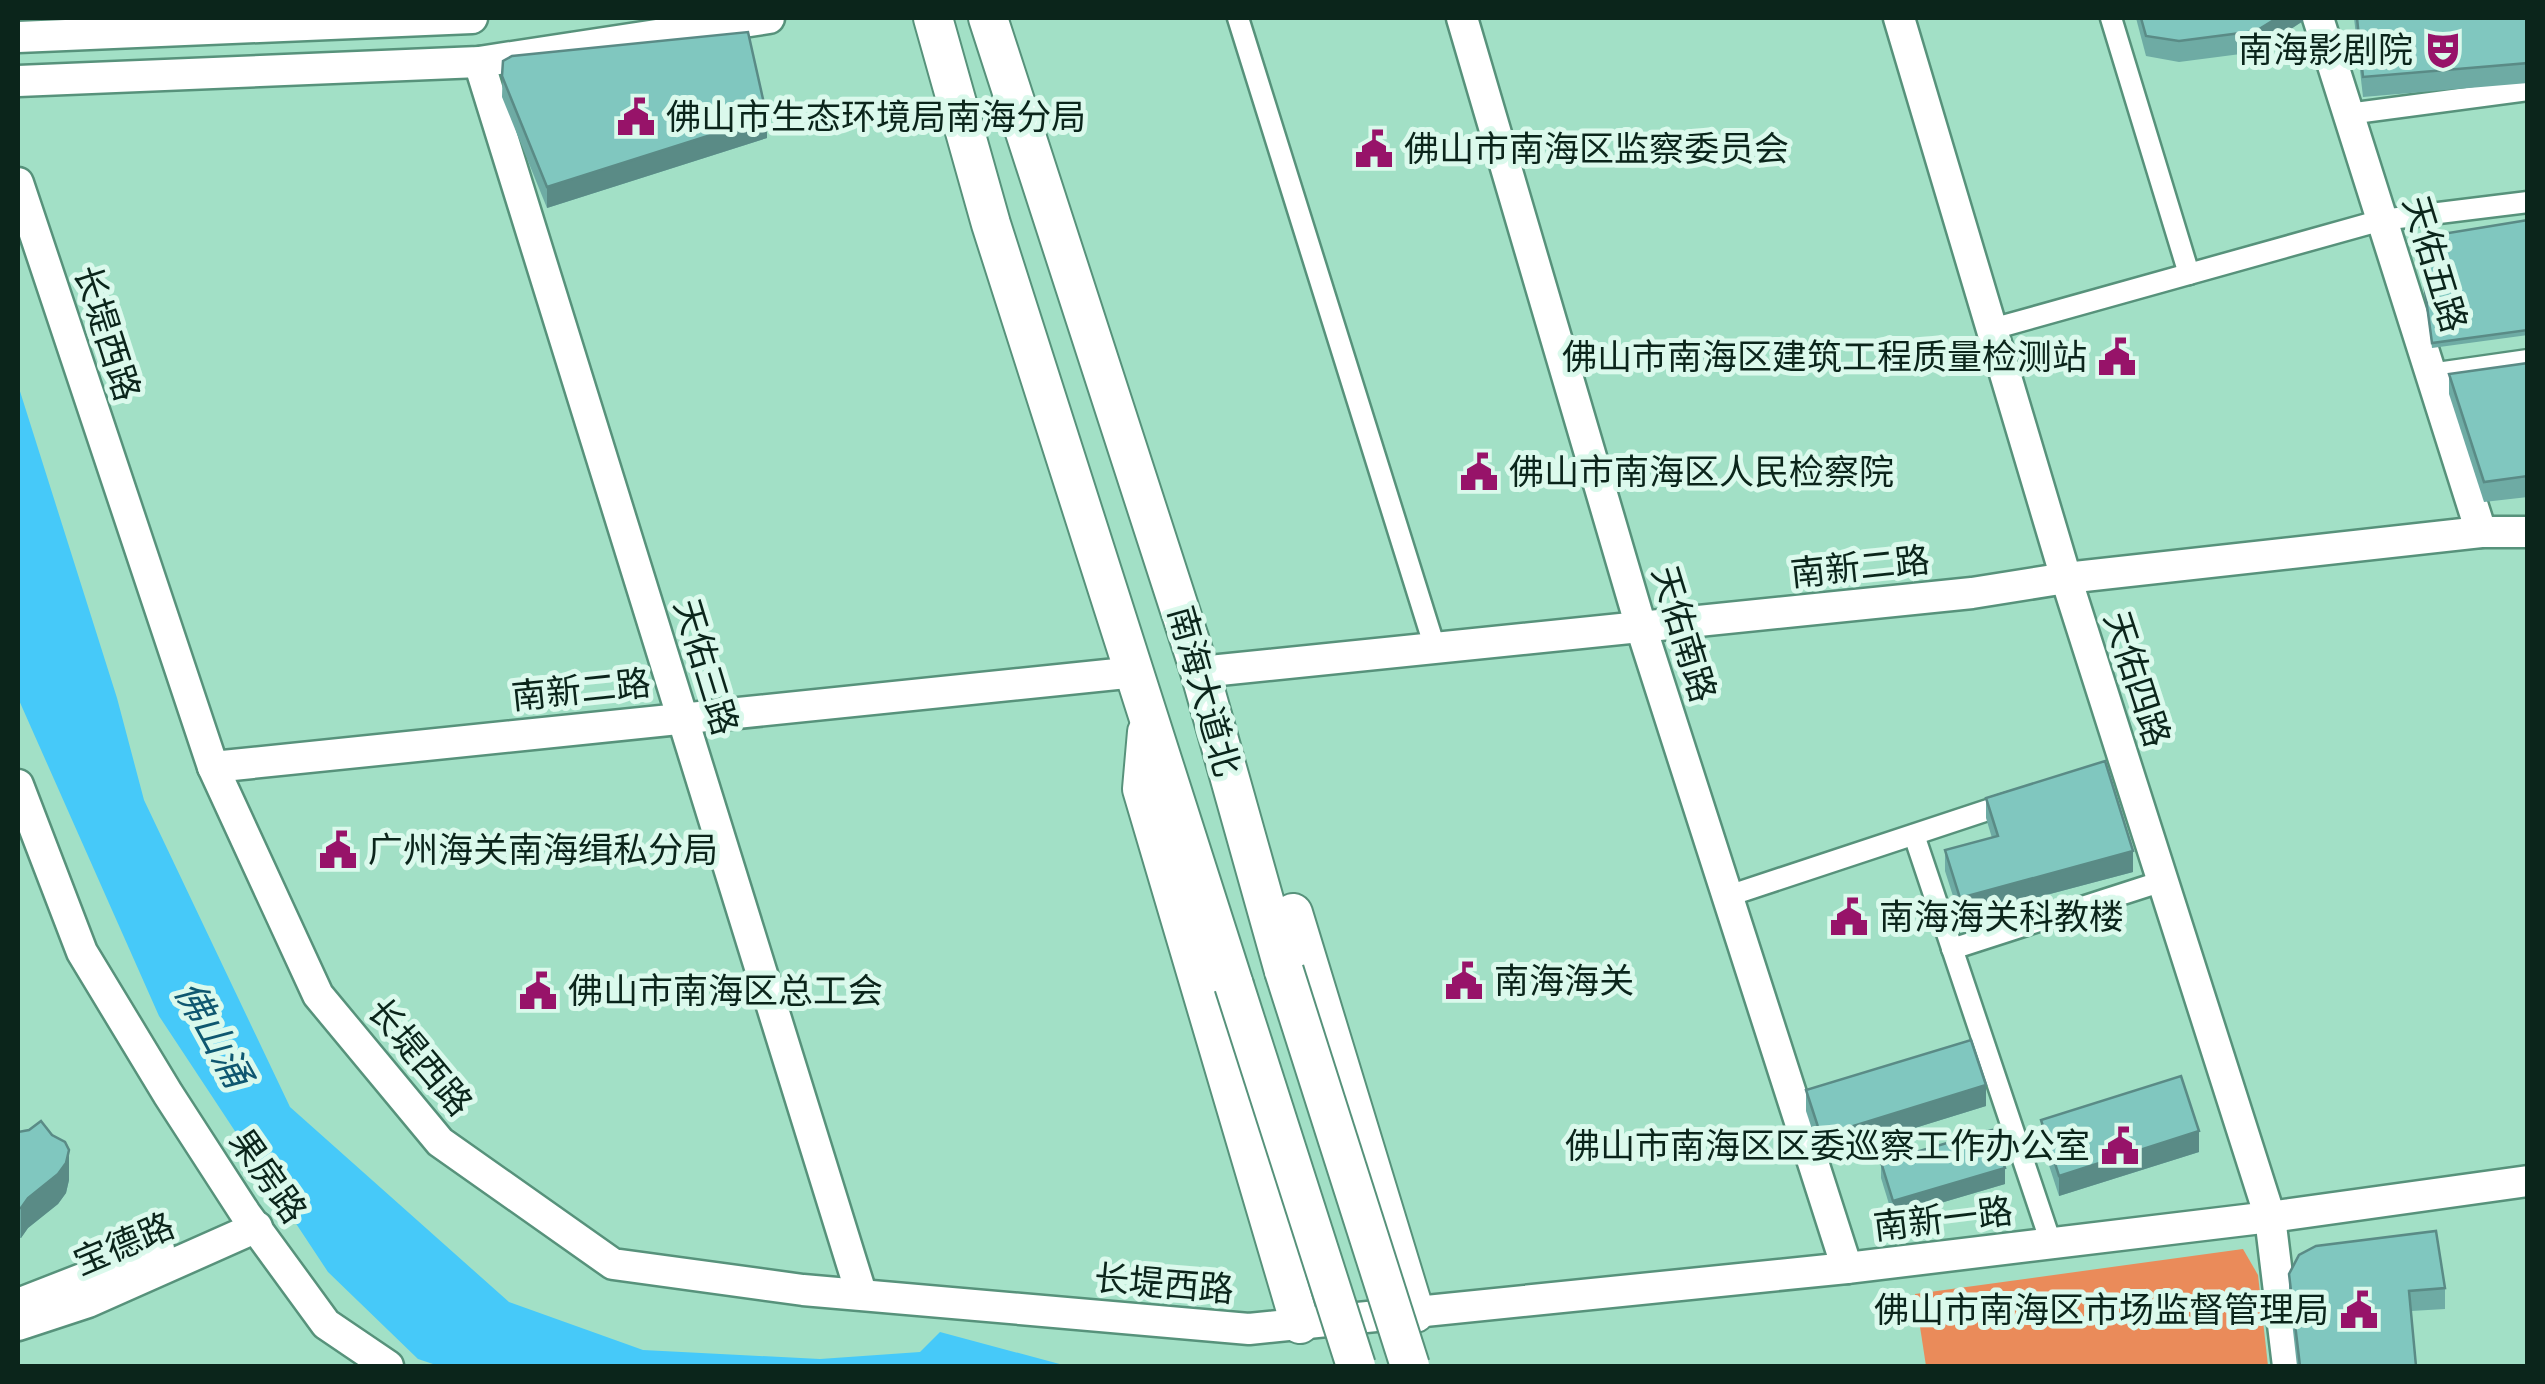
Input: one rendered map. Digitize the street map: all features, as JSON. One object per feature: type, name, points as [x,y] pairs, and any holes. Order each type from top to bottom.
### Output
[{"type":"highway","name":"南海大道北","points":[[933,18],[992,224],[1356,1366]]},
{"type":"highway","name":"南海大道北","points":[[988,18],[1200,672],[1284,971],[1410,1366]]},
{"type":"highway","points":[[1148,710],[1142,790],[1300,1324]]},
{"type":"highway","points":[[1219,740],[1254,784],[1415,1312]]},
{"type":"street","points":[[18,37],[467,18]]},
{"type":"street","points":[[18,81],[479,62],[769,18]]},
{"type":"street","points":[[1238,18],[1435,648]]},
{"type":"street","name":"天佑南路","points":[[1462,18],[1642,627],[1847,1268]]},
{"type":"street","name":"天佑四路","points":[[1899,18],[2066,578],[2117,768],[2163,882],[2270,1217],[2288,1366]]},
{"type":"street","points":[[2111,18],[2189,274]]},
{"type":"street","name":"天佑五路","points":[[2318,18],[2481,532]]},
{"type":"street","name":"天佑三路","points":[[479,62],[861,1293]]},
{"type":"street","points":[[2348,114],[2528,90]]},
{"type":"street","name":"长堤西路","points":[[18,183],[213,767],[318,994],[440,1142],[613,1264],[803,1290],[1249,1329],[1367,1318]]},
{"type":"street","points":[[1992,329],[2382,220],[2528,202]]},
{"type":"street","points":[[2430,374],[2528,360]]},
{"type":"street","name":"南新二路","points":[[1200,672],[1972,594],[2066,578],[2481,532],[2528,532]]},
{"type":"street","name":"南新二路","points":[[213,767],[1136,672]]},
{"type":"street","name":"果房路","points":[[19,794],[82,952],[251,1220],[326,1324],[388,1366]]},
{"type":"street","points":[[1728,896],[2037,794]]},
{"type":"street","points":[[1914,834],[2052,1244]]},
{"type":"street","points":[[1952,949],[2163,882]]},
{"type":"street","name":"南新一路","points":[[1367,1318],[2052,1244],[2528,1181]]},
{"type":"street","name":"宝德路","points":[[18,1304],[251,1220]]},
{"type":"street","name":"宝德路","points":[[18,1325],[88,1302],[251,1220]]},
{"type":"shaded area","points":[[2243,1249],[2258,1275],[2268,1366],[1926,1366],[1915,1294]]},
{"type":"water","name":"佛山涌","points":[[18,385],[117,698],[144,800],[290,1107],[509,1302],[643,1350],[820,1359],[920,1352],[940,1332],[1067,1366],[439,1366],[418,1359],[328,1272],[159,1016],[18,698]]},
{"type":"building","points":[[2141,18],[2277,18],[2256,31],[2179,41],[2146,36]]},
{"type":"building","name":"南海影剧院","points":[[2357,18],[2528,18],[2528,63],[2363,77]]},
{"type":"building","name":"佛山市生态环境局南海分局","points":[[748,32],[767,117],[547,187],[502,76],[503,61],[512,56]]},
{"type":"building","points":[[2528,220],[2528,330],[2432,343],[2418,238]]},
{"type":"building","points":[[2528,363],[2528,476],[2484,482],[2449,374]]},
{"type":"building","points":[[2105,761],[2133,851],[1960,898],[1945,850],[1998,836],[1986,798]]},
{"type":"building","points":[[1971,1040],[1986,1085],[1821,1136],[1806,1090]]},
{"type":"building","name":"佛山市南海区区委巡察工作办公室","points":[[2181,1076],[2199,1131],[2059,1176],[2041,1120]]},
{"type":"building","points":[[41,1121],[52,1135],[65,1142],[69,1150],[66,1163],[18,1208],[18,1132]]},
{"type":"building","points":[[1992,1130],[2005,1168],[1893,1201],[1881,1162]]},
{"type":"building","name":"佛山市南海区市场监督管理局","points":[[2436,1231],[2445,1288],[2409,1291],[2416,1366],[2300,1366],[2289,1274],[2299,1255],[2316,1246]]},
{"type":"place","name":"南海影剧院","points":[[2443,50]]},
{"type":"place","name":"佛山市生态环境局南海分局","points":[[636,117]]},
{"type":"place","name":"佛山市南海区监察委员会","points":[[1374,149]]},
{"type":"place","name":"佛山市南海区建筑工程质量检测站","points":[[2117,357]]},
{"type":"place","name":"佛山市南海区人民检察院","points":[[1479,472]]},
{"type":"place","name":"广州海关南海缉私分局","points":[[338,850]]},
{"type":"place","name":"南海海关科教楼","points":[[1849,917]]},
{"type":"place","name":"南海海关","points":[[1464,981]]},
{"type":"place","name":"佛山市南海区总工会","points":[[538,991]]},
{"type":"place","name":"佛山市南海区区委巡察工作办公室","points":[[2120,1146]]},
{"type":"place","name":"佛山市南海区市场监督管理局","points":[[2359,1310]]}]
